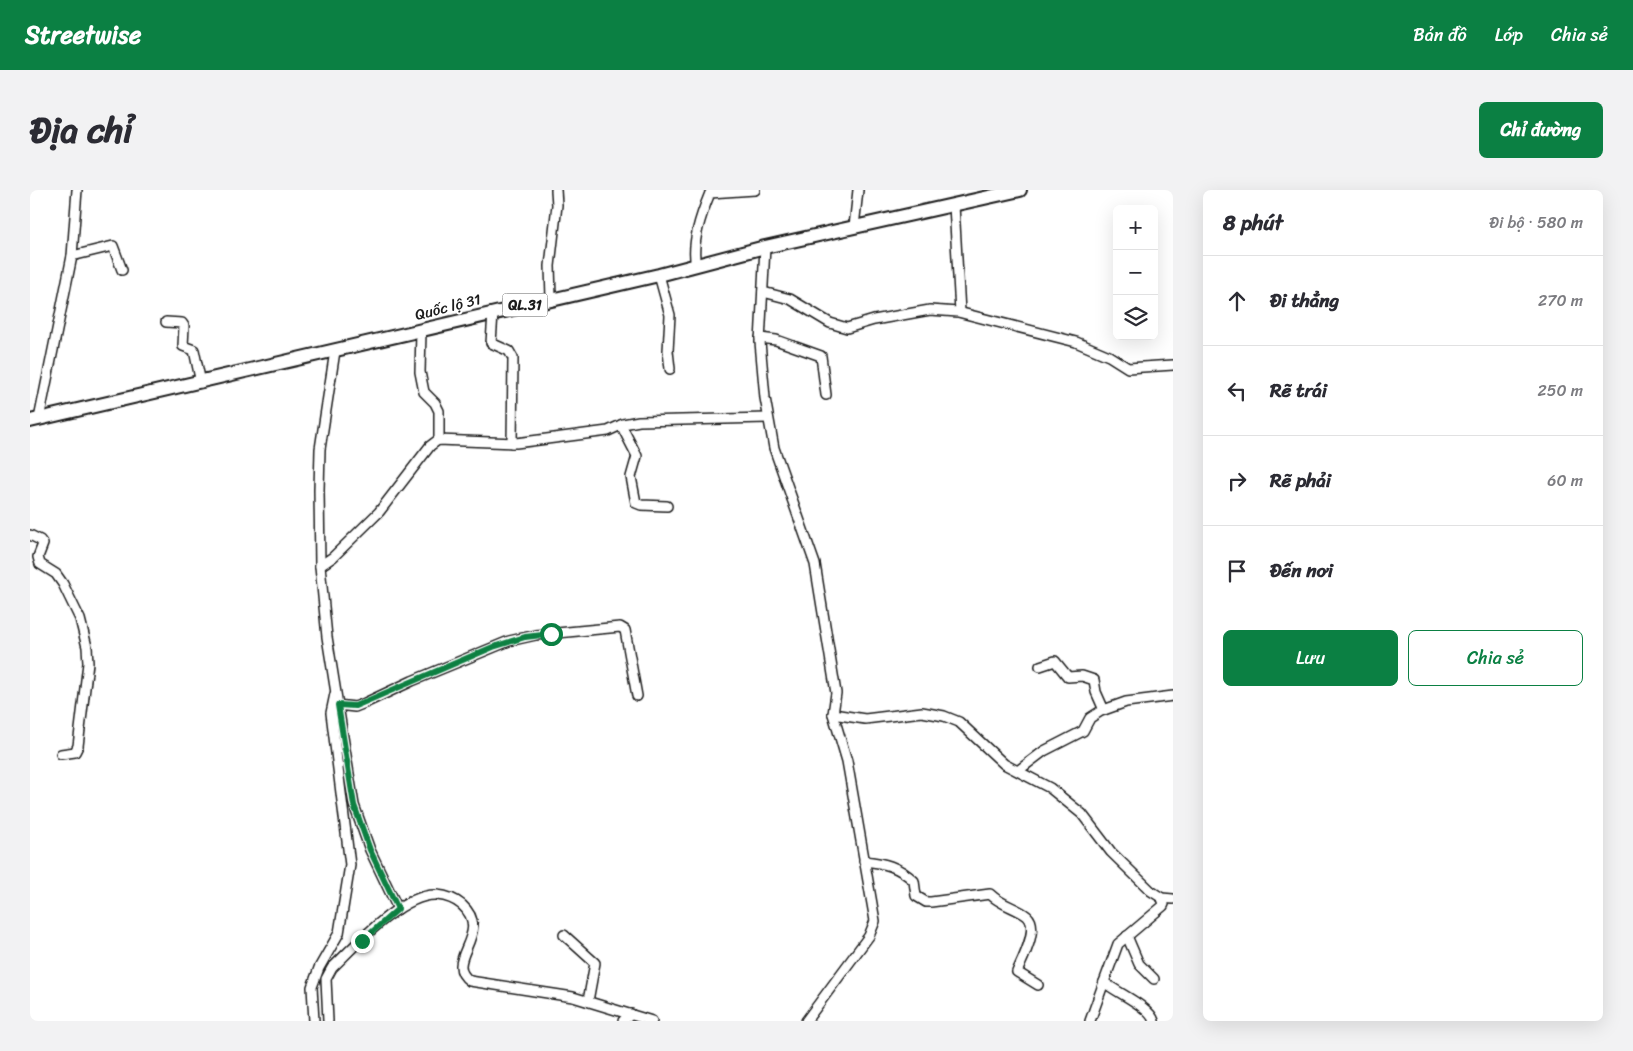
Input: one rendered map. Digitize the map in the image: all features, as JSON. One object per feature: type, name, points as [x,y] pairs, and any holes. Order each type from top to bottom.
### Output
[{"type":"highway","name":"Quốc lộ 31","points":[[34,420],[201,383],[551,298],[659,275],[854,227],[1020,190]]},
{"type":"street","points":[[34,420],[72,256],[77,190]]},
{"type":"street","points":[[551,298],[550,266],[557,205],[556,190]]},
{"type":"street","points":[[696,266],[694,249],[696,238],[710,194],[756,190]]},
{"type":"street","points":[[854,227],[858,190]]},
{"type":"street","points":[[954,205],[960,312]]},
{"type":"street","points":[[72,256],[113,246],[122,270]]},
{"type":"street","points":[[765,248],[760,338],[768,418],[774,448],[808,537],[815,564],[836,694],[833,714],[847,761],[875,921],[873,927],[806,1021]]},
{"type":"street","points":[[659,275],[670,315],[670,369]]},
{"type":"street","points":[[763,292],[790,299],[830,323],[847,328],[874,320],[930,310],[960,312],[1076,342],[1109,356],[1128,368],[1173,365]]},
{"type":"street","points":[[493,313],[491,343],[509,351],[513,358],[512,443]]},
{"type":"street","points":[[166,322],[182,323],[184,326],[183,346],[194,350],[201,383]]},
{"type":"street","points":[[421,331],[420,372],[424,392],[435,403],[439,411],[439,440]]},
{"type":"street","points":[[760,338],[789,344],[821,356],[826,395]]},
{"type":"street","points":[[335,351],[320,449],[320,566],[335,694],[354,805],[370,850],[398,909]]},
{"type":"street","points":[[320,566],[333,557],[379,512],[430,446],[439,440],[512,443],[608,431],[621,424],[674,419],[768,418]]},
{"type":"street","points":[[621,424],[637,456],[631,477],[636,503],[640,505],[667,506]]},
{"type":"street","points":[[30,535],[40,540],[43,544],[38,557],[40,564],[56,574],[64,584],[80,619],[87,647],[88,663],[78,746],[75,752],[61,754]]},
{"type":"street","points":[[338,705],[355,706],[365,703],[427,674],[525,637],[620,627],[625,630],[637,696]]},
{"type":"street","points":[[1040,666],[1054,661],[1068,676],[1088,677],[1094,680],[1096,692],[1104,710]]},
{"type":"street","points":[[314,1021],[312,987],[319,968],[339,934],[350,868],[331,713],[335,694]]},
{"type":"street","points":[[1020,770],[1044,750],[1083,731],[1091,717],[1104,710],[1126,702],[1173,696]]},
{"type":"street","points":[[833,714],[860,718],[912,712],[944,716],[959,722],[1000,760],[1050,788],[1082,814],[1112,852],[1162,898],[1164,904],[1115,949],[1114,959],[1090,1021]]},
{"type":"street","points":[[864,861],[897,868],[914,881],[916,896],[926,902],[990,894],[1000,904],[1027,917],[1031,925],[1030,941],[1017,972],[1038,985]]},
{"type":"street","points":[[328,1021],[326,988],[328,974],[398,909],[421,898],[437,895],[451,898],[467,910],[474,930],[463,953],[462,964],[463,974],[470,981],[588,1001],[652,1021]]},
{"type":"street","points":[[1162,898],[1173,899]]},
{"type":"street","points":[[564,935],[595,963],[588,1001]]},
{"type":"street","points":[[1127,936],[1139,964],[1154,979]]},
{"type":"street","points":[[1104,982],[1117,993],[1142,1007],[1154,1021]]},
{"type":"street","points":[[623,1021],[631,1014]]},
{"type":"route","points":[[362,941],[398,909],[362,832],[354,805],[350,791],[338,705],[355,706],[365,703],[412,680],[509,641],[551,634]]}]
